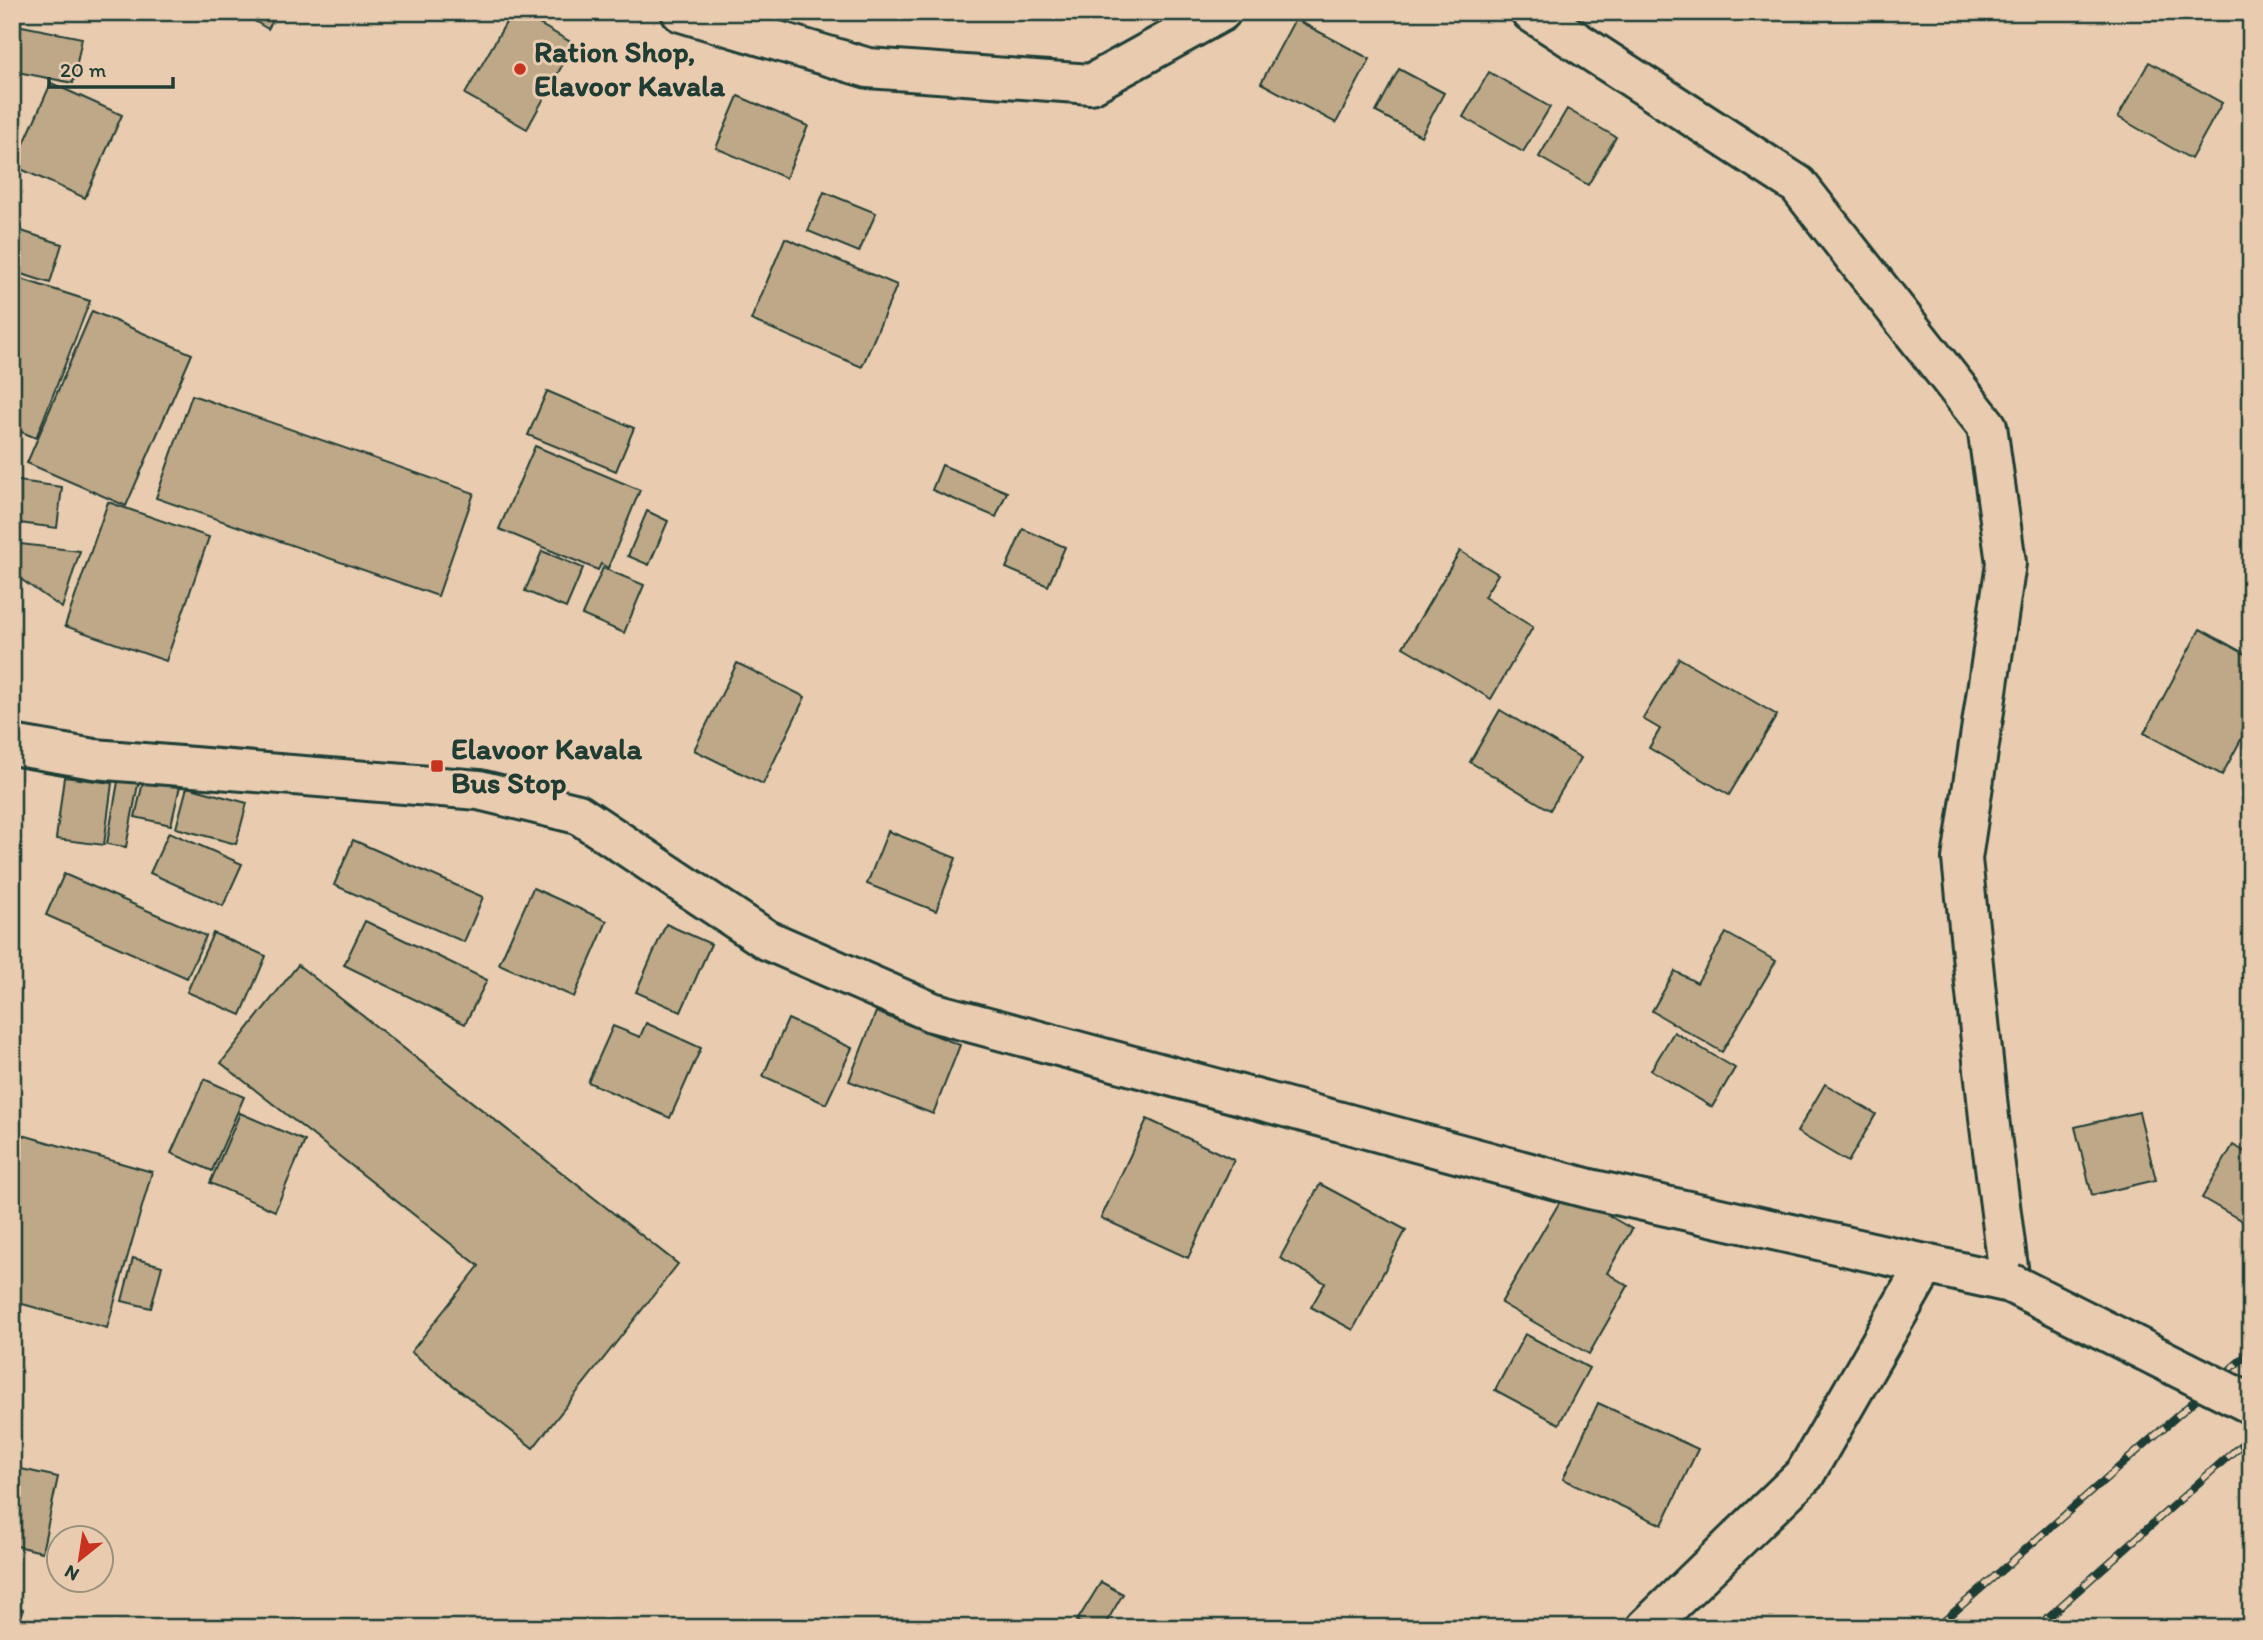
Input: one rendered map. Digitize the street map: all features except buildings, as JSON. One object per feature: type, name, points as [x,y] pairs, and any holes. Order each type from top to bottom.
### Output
[{"type":"street","points":[[681,12],[868,68],[1091,84],[1221,12]]},
{"type":"street","points":[[1531,12],[1798,185],[1987,426],[2007,563],[1962,859],[1990,1127],[2010,1283]]},
{"type":"street","points":[[12,746],[94,758],[479,790],[578,814],[767,940],[932,1012],[1590,1189],[2010,1283],[2251,1404]]},
{"type":"street","points":[[1646,1628],[1805,1474],[1926,1264]]},
{"type":"railway","points":[[1936,1628],[2251,1351]]},
{"type":"railway","points":[[2036,1628],[2251,1436]]},
{"type":"place","name":"Ration Shop, Elavoor Kavala","points":[[520,69]]},
{"type":"place","name":"Elavoor Kavala Bus Stop","points":[[437,766]]}]
